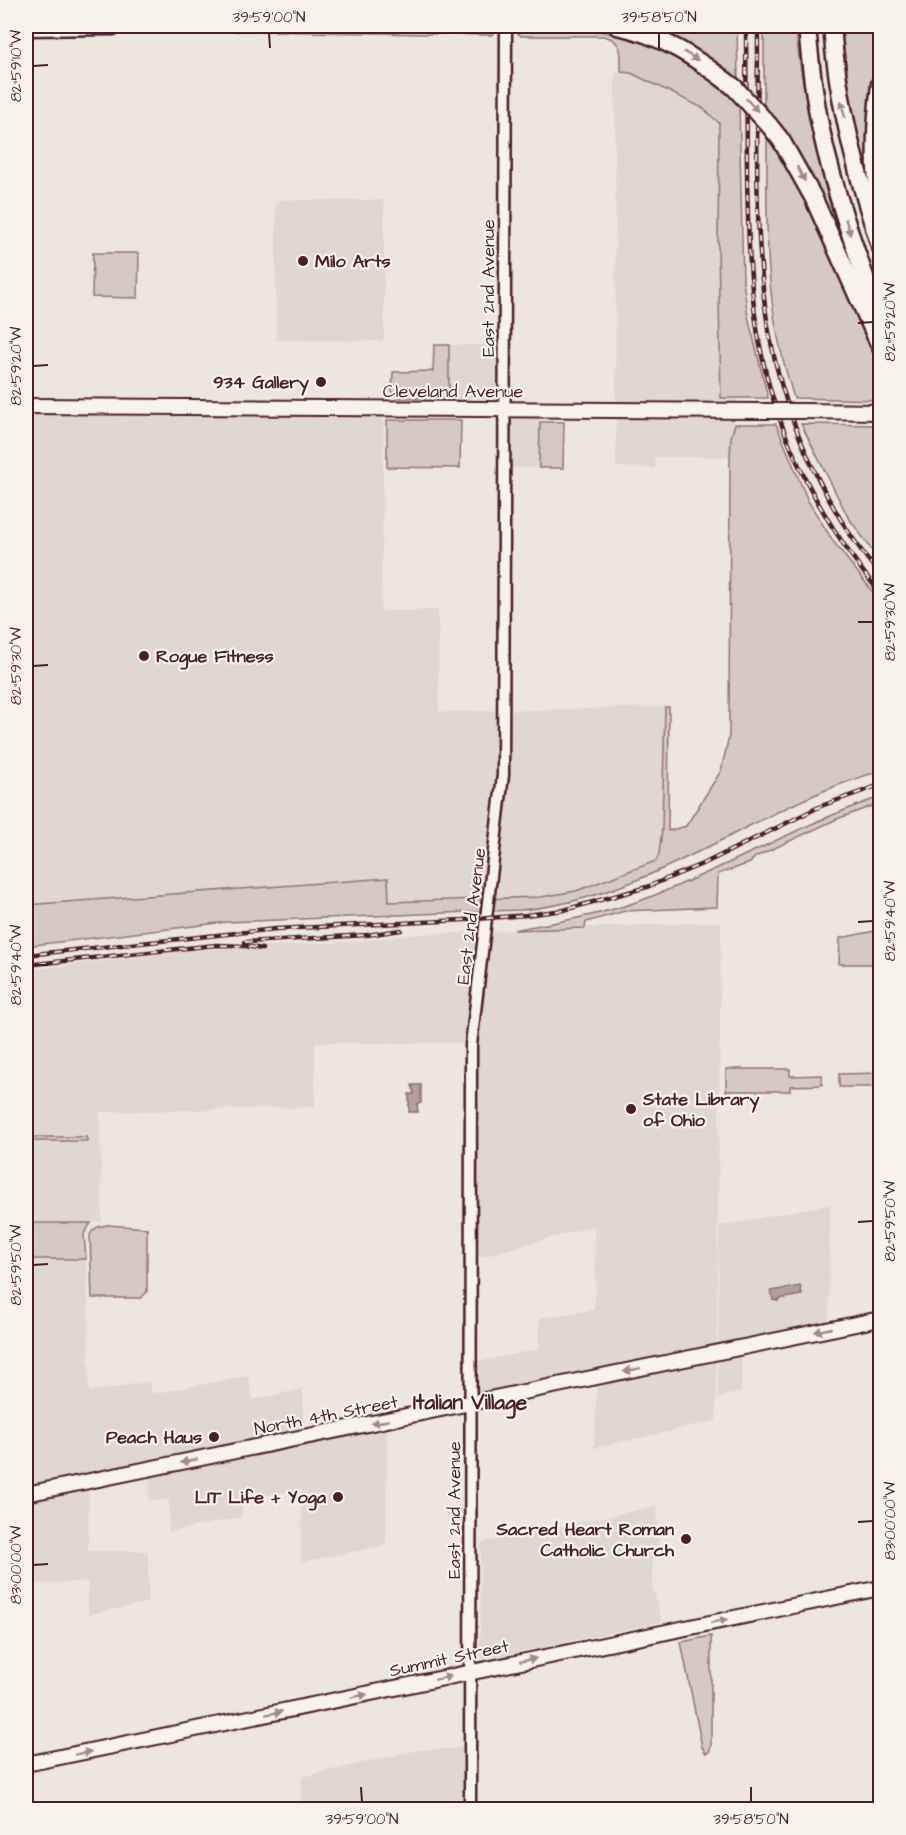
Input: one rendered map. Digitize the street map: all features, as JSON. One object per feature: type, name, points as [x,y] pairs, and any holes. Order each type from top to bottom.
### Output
[{"type":"highway","points":[[26,27],[113,26]]},
{"type":"highway","points":[[618,26],[669,43],[693,56],[734,87],[769,125],[781,140],[813,197],[880,346]]},
{"type":"highway","points":[[807,26],[821,130],[845,217],[880,319]]},
{"type":"highway","points":[[832,26],[840,95],[853,155],[880,246]]},
{"type":"highway","points":[[880,84],[875,142],[880,207]]},
{"type":"main road","name":"Cleveland Avenue","points":[[26,406],[880,412]]},
{"type":"main road","name":"North 4th Street","points":[[26,1494],[880,1319]]},
{"type":"main road","name":"Summit Street","points":[[26,1764],[880,1588]]},
{"type":"street","name":"East 2nd Avenue","points":[[470,1809],[471,1045],[503,775],[506,26]]},
{"type":"shaded area","points":[[153,26],[495,26],[494,33],[491,35],[245,31],[119,33]]},
{"type":"shaded area","points":[[514,26],[580,29],[636,40],[687,64],[739,104],[743,281],[748,316],[768,398],[721,398],[718,247],[719,123],[703,108],[631,73],[621,72],[620,50],[615,41],[610,38],[604,36],[521,36],[514,30]]},
{"type":"shaded area","points":[[641,26],[737,26],[738,80],[692,49]]},
{"type":"shaded area","points":[[764,26],[795,26],[812,130],[838,232],[835,233],[786,136],[764,106]]},
{"type":"shaded area","points":[[841,26],[880,26],[880,59],[869,182],[851,103]]},
{"type":"shaded area","points":[[615,73],[630,73],[703,108],[719,123],[718,247],[721,398],[737,398],[730,457],[655,457],[655,468],[616,467]]},
{"type":"shaded area","points":[[767,138],[783,161],[803,198],[880,367],[880,400],[794,398],[779,342],[770,287]]},
{"type":"shaded area","points":[[280,200],[382,200],[384,203],[384,339],[381,341],[276,340],[276,203]]},
{"type":"shaded area","points":[[93,253],[139,253],[138,298],[92,297]]},
{"type":"shaded area","points":[[434,345],[449,345],[449,398],[397,398],[397,393],[392,393],[393,372],[433,371]]},
{"type":"shaded area","points":[[449,345],[503,345],[503,409],[461,409],[449,398]]},
{"type":"shaded area","points":[[26,405],[384,408],[381,611],[438,610],[439,712],[665,707],[662,829],[656,861],[576,891],[541,897],[388,902],[388,878],[26,905]]},
{"type":"shaded area","points":[[507,411],[540,412],[539,468],[508,468]]},
{"type":"shaded area","points":[[387,420],[461,420],[460,468],[387,467]]},
{"type":"shaded area","points":[[540,422],[564,422],[563,468],[539,468]]},
{"type":"shaded area","points":[[735,424],[776,424],[808,501],[833,541],[880,601],[880,771],[790,806],[703,850],[614,889],[568,902],[520,910],[227,922],[26,946],[26,905],[388,878],[389,902],[541,897],[576,891],[656,861],[662,829],[665,707],[669,707],[668,831],[686,826],[721,771],[729,736],[730,457],[731,437]]},
{"type":"shaded area","points":[[801,424],[880,425],[880,561],[848,517]]},
{"type":"shaded area","points":[[880,797],[880,803],[837,819],[755,857],[750,863],[718,874],[717,907],[625,911],[586,922],[585,928],[514,930],[585,916],[638,902],[712,871],[823,819]]},
{"type":"shaded area","points":[[721,922],[716,1421],[594,1448],[597,1378],[472,1403],[472,1363],[539,1349],[539,1318],[594,1310],[596,1291],[594,1226],[472,1259],[469,1043],[315,1043],[315,1107],[100,1112],[102,1222],[26,1223],[26,1139],[31,1138],[27,970],[187,951],[358,941],[422,934]]},
{"type":"shaded area","points":[[880,930],[880,934],[875,935],[876,943],[880,942],[880,964],[839,964],[840,938]]},
{"type":"shaded area","points":[[726,1069],[790,1069],[790,1076],[822,1075],[822,1085],[790,1086],[790,1091],[726,1091]]},
{"type":"shaded area","points":[[880,1073],[880,1087],[839,1087],[839,1074]]},
{"type":"shaded area","points":[[412,1085],[421,1085],[421,1103],[417,1104],[418,1112],[409,1112],[409,1094],[414,1094]]},
{"type":"shaded area","points":[[26,1137],[87,1137],[87,1141],[26,1141]]},
{"type":"shaded area","points":[[830,1204],[829,1330],[741,1349],[741,1392],[718,1398],[719,1226]]},
{"type":"shaded area","points":[[26,1223],[91,1223],[84,1234],[86,1259],[26,1259]]},
{"type":"shaded area","points":[[108,1225],[147,1228],[147,1292],[141,1298],[92,1298],[90,1235],[97,1227]]},
{"type":"shaded area","points":[[26,1259],[86,1259],[89,1392],[150,1381],[151,1394],[248,1376],[253,1400],[303,1389],[303,1436],[387,1419],[386,1545],[301,1562],[302,1489],[242,1500],[242,1517],[169,1532],[169,1500],[149,1500],[150,1470],[89,1483],[88,1551],[148,1551],[148,1602],[88,1615],[88,1581],[26,1585]]},
{"type":"shaded area","points":[[800,1286],[802,1295],[778,1299],[778,1301],[773,1300],[771,1291]]},
{"type":"shaded area","points":[[657,1506],[659,1554],[652,1554],[652,1585],[662,1622],[484,1659],[480,1657],[481,1543]]},
{"type":"shaded area","points":[[711,1636],[711,1746],[709,1752],[706,1753],[702,1747],[681,1642]]},
{"type":"shaded area","points":[[468,1748],[468,1809],[301,1810],[302,1777],[418,1750]]},
{"type":"railway","points":[[746,26],[749,241],[754,310],[762,356],[780,420],[807,482],[840,540],[880,593]]},
{"type":"railway","points":[[758,26],[758,224],[763,289],[776,366],[787,404],[817,477],[857,544],[880,575]]},
{"type":"railway","points":[[26,955],[276,929],[464,920],[564,910],[647,887],[707,862],[821,806],[880,785]]},
{"type":"railway","points":[[245,942],[367,935],[401,930]]},
{"type":"railway","points":[[26,965],[216,945],[262,949]]},
{"type":"place","name":"Milo Arts","points":[[303,261]]},
{"type":"place","name":"934 Gallery","points":[[321,382]]},
{"type":"place","name":"Rogue Fitness","points":[[144,656]]},
{"type":"place","name":"State Library of Ohio","points":[[631,1109]]},
{"type":"place","name":"Peach Haus","points":[[214,1437]]},
{"type":"place","name":"LIT Life + Yoga","points":[[338,1497]]},
{"type":"place","name":"Sacred Heart Roman Catholic Church","points":[[686,1539]]},
{"type":"district","name":"Italian Village","points":[[470,1402]]}]
